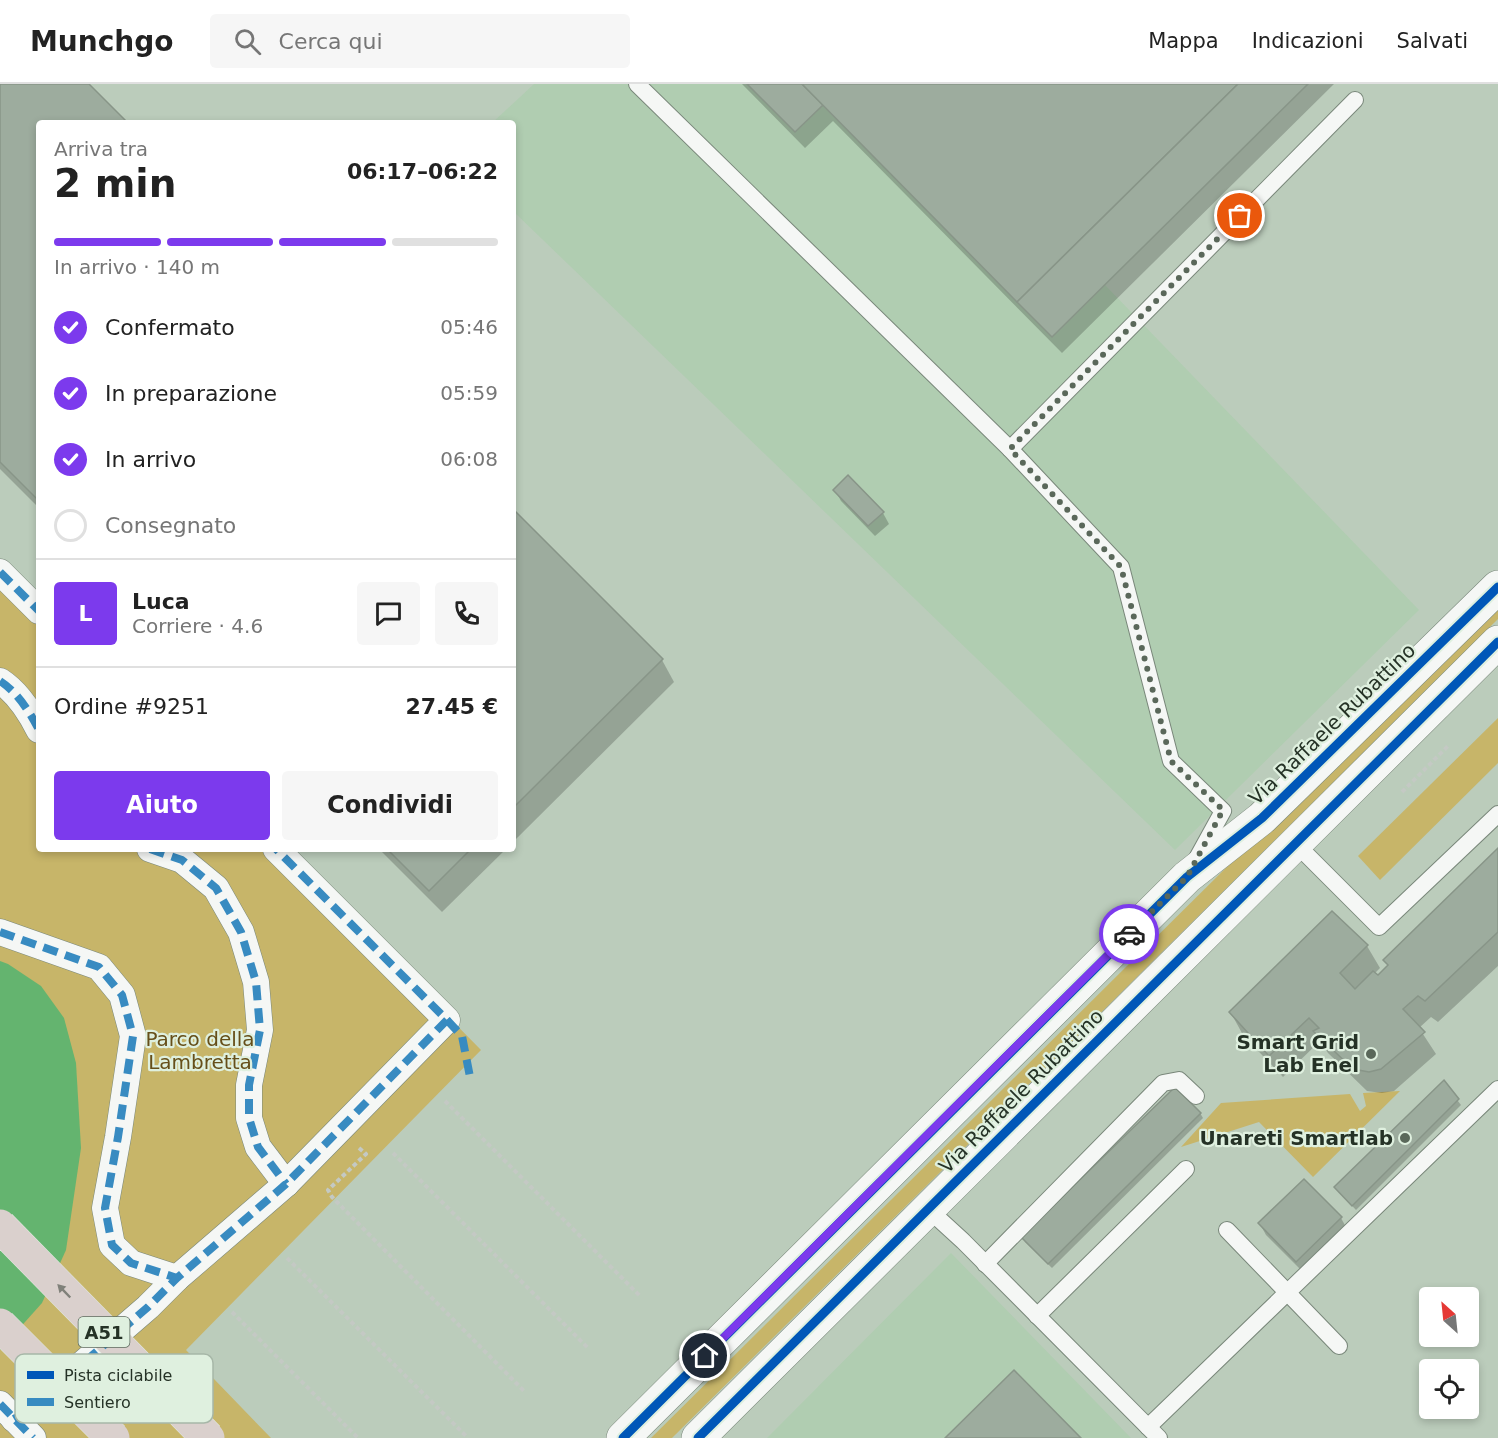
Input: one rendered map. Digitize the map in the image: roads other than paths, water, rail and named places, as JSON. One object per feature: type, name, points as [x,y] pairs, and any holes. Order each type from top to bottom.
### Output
[{"type":"highway","name":"A51","points":[[0,1226],[126,1354]]},
{"type":"highway","points":[[0,1325],[29,1354]]},
{"type":"highway","points":[[98,1423],[113,1438]]},
{"type":"highway","name":"A51","points":[[193,1423],[208,1438]]},
{"type":"street","points":[[0,572],[36,608]]},
{"type":"street","name":"Via Raffaele Rubattino","points":[[622,1438],[1187,877],[1262,818],[1498,587]]},
{"type":"street","name":"Via Raffaele Rubattino","points":[[699,1438],[1498,642]]},
{"type":"street","points":[[0,681],[9,687],[36,725]]},
{"type":"street","points":[[159,852],[182,860],[216,888],[241,932],[256,982],[260,1030],[249,1085],[249,1118],[258,1147],[286,1184]]},
{"type":"street","points":[[94,1354],[177,1278],[286,1184],[447,1020],[279,852]]},
{"type":"street","points":[[0,932],[99,967],[122,995],[133,1036],[105,1208],[108,1227],[112,1245],[131,1263],[177,1278]]},
{"type":"street","points":[[19,1423],[33,1438]]},
{"type":"lane","points":[[637,84],[1010,449],[1121,567],[1171,761],[1223,810],[1187,877]]},
{"type":"lane","points":[[1010,449],[1355,100]]},
{"type":"lane","points":[[1296,844],[1379,927],[1498,814]]},
{"type":"lane","points":[[985,1264],[1163,1083],[1179,1080],[1196,1096]]},
{"type":"lane","points":[[928,1209],[1153,1432],[1287,1292],[1498,1089]]},
{"type":"lane","points":[[1037,1316],[1186,1169]]},
{"type":"lane","points":[[1227,1230],[1339,1346]]},
{"type":"place","name":"Smart Grid Lab Enel","points":[[1371,1054]]},
{"type":"place","name":"Unareti Smartlab","points":[[1405,1138]]},
{"type":"park label","name":"Parco della Lambretta","points":[[200,1050]]}]
